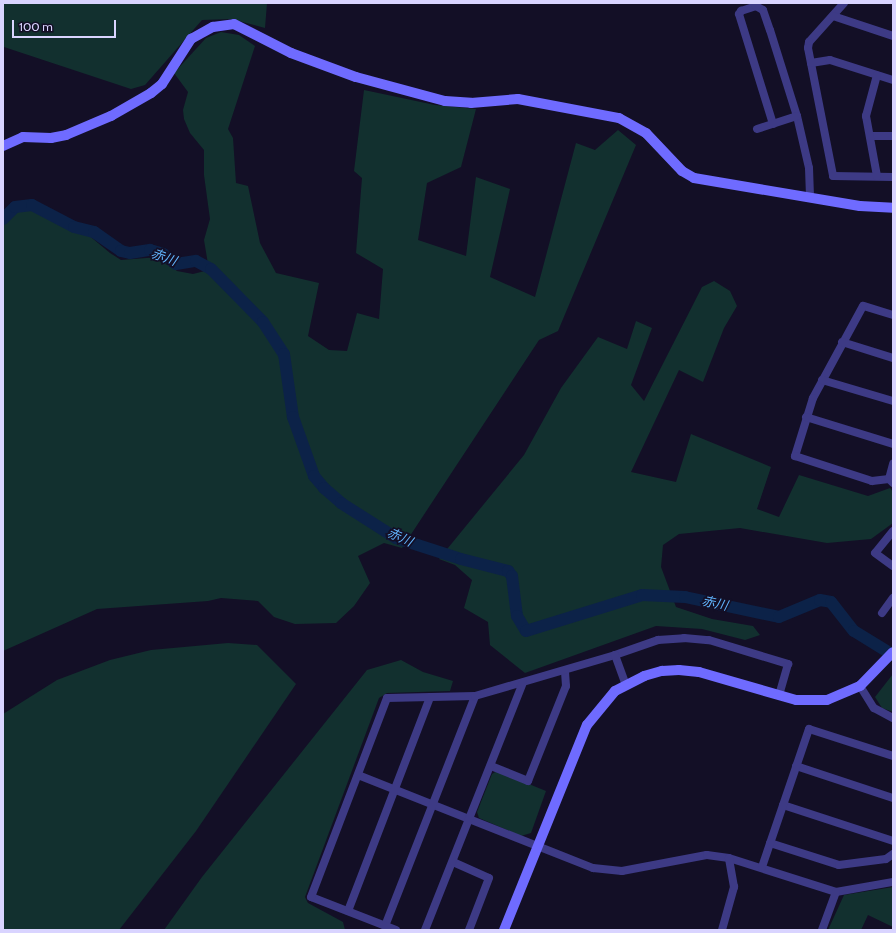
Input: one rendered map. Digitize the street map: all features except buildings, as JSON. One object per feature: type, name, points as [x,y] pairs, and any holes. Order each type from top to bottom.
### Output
[{"type":"street","points":[[844,3],[810,42],[811,63],[833,176],[893,177]]},
{"type":"street","points":[[773,124],[740,14],[741,11],[756,6],[763,10],[797,116],[809,168],[810,198]]},
{"type":"street","points":[[833,16],[893,36]]},
{"type":"street","points":[[3,146],[23,137],[51,138],[66,135],[111,116],[162,84],[191,39],[213,27],[234,24],[291,53],[356,77],[445,101],[471,103],[518,99],[619,118],[646,133],[682,171],[694,178],[860,206],[893,208]]},
{"type":"street","points":[[811,63],[830,60],[893,80]]},
{"type":"street","points":[[877,75],[866,109],[877,176]]},
{"type":"street","points":[[757,129],[797,116]]},
{"type":"street","points":[[870,136],[893,136]]},
{"type":"street","points":[[893,315],[863,306],[822,380],[806,416],[795,456],[872,481],[891,481],[893,464]]},
{"type":"street","points":[[842,342],[893,358]]},
{"type":"street","points":[[822,380],[893,401]]},
{"type":"street","points":[[806,416],[893,444]]},
{"type":"street","points":[[893,530],[875,553],[893,566]]},
{"type":"street","points":[[882,613],[893,598]]},
{"type":"street","points":[[396,930],[311,897],[386,698],[475,696],[565,671],[658,640],[684,638],[709,640],[788,664],[779,696]]},
{"type":"street","points":[[504,930],[587,725],[605,701],[626,685],[662,671],[679,670],[699,672],[779,696],[809,701],[827,700],[860,686],[886,661],[893,652]]},
{"type":"street","points":[[615,655],[626,685]]},
{"type":"street","points":[[491,766],[528,781],[566,686],[565,671]]},
{"type":"street","points":[[425,930],[523,682]]},
{"type":"street","points":[[860,686],[874,708],[893,718]]},
{"type":"street","points":[[385,926],[475,696]]},
{"type":"street","points":[[348,911],[396,790],[430,697]]},
{"type":"street","points":[[762,867],[809,729],[893,756]]},
{"type":"street","points":[[796,766],[893,798]]},
{"type":"street","points":[[358,775],[537,847],[605,871],[622,871],[706,855],[729,858],[762,867],[836,892],[893,882]]},
{"type":"street","points":[[783,805],[893,841]]},
{"type":"street","points":[[770,843],[839,865],[886,859],[893,854]]},
{"type":"street","points":[[722,930],[734,887],[729,858]]},
{"type":"street","points":[[453,862],[489,878],[468,930]]},
{"type":"street","points":[[822,930],[836,892]]},
{"type":"green space","points":[[3,3],[267,3],[265,28],[231,19],[202,20],[145,85],[131,89],[4,47]]},
{"type":"green space","points":[[221,32],[239,35],[255,46],[228,129],[233,138],[236,183],[248,186],[260,243],[276,273],[319,283],[308,336],[329,350],[347,351],[357,313],[379,319],[383,269],[356,253],[362,178],[354,171],[364,90],[435,105],[476,109],[461,167],[427,183],[418,240],[466,256],[476,177],[510,189],[490,277],[535,297],[576,143],[595,150],[618,130],[636,145],[558,331],[539,340],[402,548],[384,543],[358,556],[370,583],[354,606],[336,623],[295,624],[274,617],[258,601],[221,598],[208,601],[97,609],[3,651],[3,221],[15,211],[30,208],[44,217],[86,233],[121,260],[159,257],[177,271],[193,274],[209,270],[204,240],[210,219],[204,175],[204,150],[190,133],[184,119],[183,110],[188,92],[174,73],[206,38]]},
{"type":"green space","points":[[714,281],[730,291],[737,306],[724,328],[703,382],[679,370],[631,472],[676,482],[691,434],[771,467],[757,509],[779,517],[799,475],[868,496],[890,488],[893,492],[893,523],[871,539],[827,543],[740,528],[679,534],[663,545],[661,567],[676,607],[712,619],[753,626],[760,635],[745,640],[702,629],[656,626],[525,673],[490,645],[488,622],[464,608],[472,580],[455,565],[439,559],[524,455],[561,388],[598,337],[627,349],[636,321],[652,328],[631,385],[644,401],[702,287]]},
{"type":"green space","points":[[228,643],[257,645],[296,684],[196,831],[119,930],[3,930],[3,714],[57,680],[110,660],[151,650]]},
{"type":"green space","points":[[401,660],[423,672],[453,681],[450,691],[387,693],[379,698],[305,897],[308,903],[343,922],[345,930],[164,930],[202,877],[367,670]]},
{"type":"green space","points":[[893,674],[893,712],[882,708],[875,697]]},
{"type":"green space","points":[[497,771],[546,791],[531,833],[521,836],[479,818],[477,812],[492,774]]},
{"type":"green space","points":[[893,887],[893,927],[868,915],[861,930],[828,930],[844,895]]},
{"type":"waterway","name":"赤川","points":[[3,219],[15,207],[32,205],[74,227],[94,232],[121,251],[130,253],[150,250],[163,254],[176,264],[196,261],[211,269],[263,322],[284,354],[293,417],[314,476],[324,488],[341,503],[396,538],[461,559],[508,571],[512,576],[517,616],[526,631],[642,595],[685,597],[779,617],[820,600],[831,602],[854,631],[893,655]]}]
